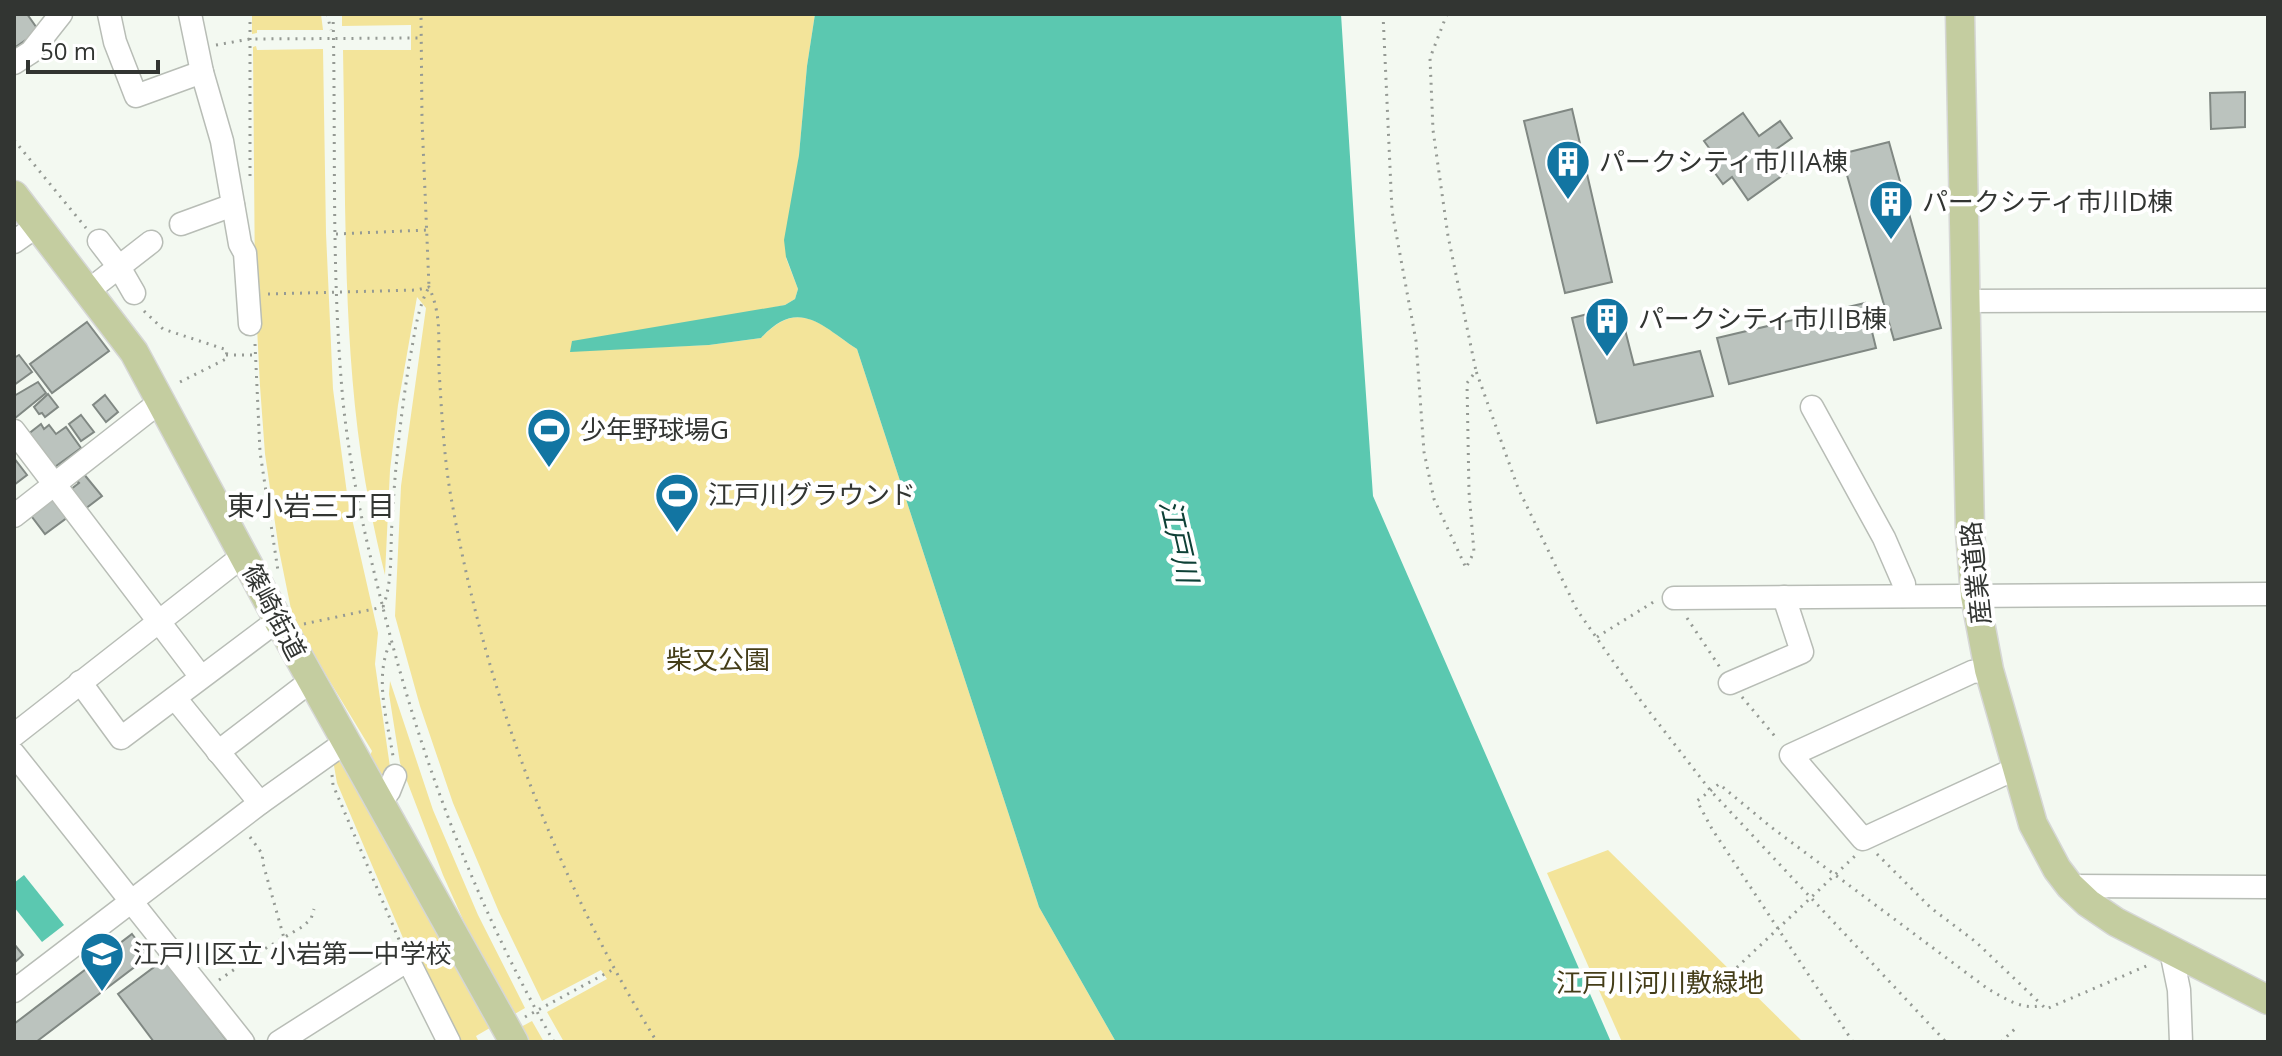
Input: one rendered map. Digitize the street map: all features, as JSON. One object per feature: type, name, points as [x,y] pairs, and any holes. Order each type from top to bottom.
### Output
[{"type":"main road","name":"産業道路","points":[[1960,14],[1970,532],[1975,596],[1989,670],[2033,824],[2047,853],[2070,886],[2088,903],[2173,959],[2268,1000]]},
{"type":"main road","name":"篠崎街道","points":[[14,195],[164,395],[278,620],[514,1042]]},
{"type":"street","points":[[14,63],[31,52],[61,14]]},
{"type":"street","points":[[109,14],[115,42],[136,96],[202,72]]},
{"type":"street","points":[[190,14],[202,72],[242,198],[240,244],[245,253],[252,332]]},
{"type":"street","points":[[181,224],[242,198]]},
{"type":"street","points":[[14,242],[38,225]]},
{"type":"street","points":[[99,241],[134,293]]},
{"type":"street","points":[[88,291],[151,242]]},
{"type":"street","points":[[1965,301],[2268,300]]},
{"type":"street","points":[[14,516],[164,395]]},
{"type":"street","points":[[1812,407],[1884,538],[1904,584],[1895,596]]},
{"type":"street","points":[[14,431],[201,677]]},
{"type":"street","points":[[14,735],[244,555]]},
{"type":"street","points":[[1667,598],[2268,594]]},
{"type":"street","points":[[1730,683],[1802,652],[1784,597]]},
{"type":"street","points":[[80,682],[121,738],[278,620]]},
{"type":"street","points":[[1989,670],[1972,672],[1791,755],[1865,842],[2017,768]]},
{"type":"street","points":[[218,752],[312,680]]},
{"type":"street","points":[[175,698],[260,803]]},
{"type":"street","points":[[14,991],[260,803],[347,741]]},
{"type":"street","points":[[14,754],[243,1042]]},
{"type":"street","points":[[381,802],[386,797],[391,765]]},
{"type":"street","points":[[2070,886],[2268,887]]},
{"type":"street","points":[[2173,959],[2179,990],[2181,1042]]},
{"type":"street","points":[[279,1042],[408,960],[449,1042]]},
{"type":"path","points":[[242,198],[250,14]]},
{"type":"path","points":[[327,14],[333,38]]},
{"type":"path","points":[[333,14],[340,360],[349,446],[365,536],[390,643],[443,806],[487,913],[554,1042]]},
{"type":"path","points":[[421,14],[429,287],[439,319],[445,458],[474,607],[540,811],[573,888],[614,969],[657,1042]]},
{"type":"path","points":[[1383,14],[1392,211],[1416,341],[1424,452],[1434,499],[1466,568],[1474,552],[1469,492],[1467,383],[1476,371]]},
{"type":"path","points":[[1447,14],[1430,58],[1433,130],[1448,236],[1476,371],[1518,488],[1577,610],[1641,701],[1710,790],[1946,1042]]},
{"type":"path","points":[[197,48],[250,39],[421,38]]},
{"type":"path","points":[[14,140],[99,241]]},
{"type":"path","points":[[336,234],[427,230]]},
{"type":"path","points":[[256,294],[417,290],[429,287]]},
{"type":"path","points":[[383,607],[390,578],[401,409],[420,304],[429,287]]},
{"type":"path","points":[[134,293],[145,313],[163,329],[227,350],[226,359],[194,373],[164,395]]},
{"type":"path","points":[[252,332],[260,452],[281,583]]},
{"type":"path","points":[[226,355],[255,355]]},
{"type":"path","points":[[1597,637],[1667,598]]},
{"type":"path","points":[[318,621],[383,607]]},
{"type":"path","points":[[390,643],[383,658],[382,680],[391,765]]},
{"type":"path","points":[[331,772],[333,785],[408,960]]},
{"type":"path","points":[[1853,1042],[1712,829],[1697,801],[1719,784],[1771,827],[1988,989],[2020,1006],[2042,1005]]},
{"type":"path","points":[[238,820],[263,855],[284,938]]},
{"type":"path","points":[[1731,973],[1865,842],[1931,908],[1976,942],[2046,1009],[2162,959],[2173,959]]},
{"type":"path","points":[[202,991],[311,919],[314,909]]},
{"type":"path","points":[[529,1015],[614,969]]},
{"type":"path","points":[[2001,1042],[2018,1026]]},
{"type":"green space","points":[[252,14],[321,14],[323,30],[257,30],[252,34]]},
{"type":"green space","name":"柴又公園","points":[[342,14],[815,14],[786,258],[798,289],[795,299],[785,305],[570,351],[709,345],[761,338],[787,319],[799,317],[821,324],[857,349],[1039,907],[1116,1042],[564,1042],[547,1012],[607,979],[601,970],[542,1001],[499,912],[453,803],[420,706],[395,616],[401,486],[426,308],[417,297],[390,470],[385,575],[375,530],[361,455],[351,355],[343,50],[411,50],[411,25],[342,26]]},
{"type":"green space","points":[[256,46],[257,50],[323,49],[326,233],[333,389],[348,501],[378,633],[375,664],[390,767],[384,769],[387,779],[384,783],[368,760],[372,751],[292,614],[279,550],[265,454],[255,288],[253,47]]},
{"type":"green space","points":[[390,681],[433,810],[478,915],[525,1008],[513,1015],[474,944],[443,875],[400,763],[389,694]]},
{"type":"green space","points":[[343,759],[495,1025],[476,1036],[479,1042],[457,1042],[406,945],[337,783],[333,760]]},
{"type":"green space","name":"江戸川河川敷緑地","points":[[1608,850],[1803,1042],[1622,1042],[1547,873]]},
{"type":"green space","points":[[532,1021],[544,1042],[527,1042],[519,1028]]},
{"type":"water","name":"江戸川","points":[[815,14],[1341,14],[1373,496],[1611,1042],[1116,1042],[1039,907],[857,349],[821,324],[798,317],[774,326],[761,338],[709,345],[570,352],[572,341],[785,305],[795,299],[798,289],[786,257],[784,240],[799,155]]},
{"type":"water","points":[[24,875],[64,925],[42,942],[14,907],[14,883]]},
{"type":"building","points":[[14,14],[27,14],[39,31],[14,48]]},
{"type":"building","points":[[2245,92],[2245,127],[2211,129],[2210,93]]},
{"type":"building","name":"パークシティ市川A棟","points":[[1572,109],[1612,282],[1565,293],[1524,121]]},
{"type":"building","points":[[1743,113],[1759,136],[1780,121],[1792,138],[1771,153],[1786,173],[1748,200],[1732,177],[1723,184],[1712,169],[1720,163],[1704,141]]},
{"type":"building","name":"パークシティ市川D棟","points":[[1889,142],[1941,328],[1894,340],[1841,154]]},
{"type":"building","points":[[1865,303],[1876,348],[1729,384],[1717,338]]},
{"type":"building","name":"パークシティ市川B棟","points":[[1619,306],[1634,365],[1700,351],[1713,396],[1597,423],[1572,318]]},
{"type":"building","points":[[87,322],[109,351],[52,393],[30,364]]},
{"type":"building","points":[[19,355],[32,372],[14,385],[14,358]]},
{"type":"building","points":[[38,382],[46,393],[14,419],[14,396]]},
{"type":"building","points":[[48,394],[58,407],[45,417],[34,407]]},
{"type":"building","points":[[105,395],[118,412],[106,422],[93,405]]},
{"type":"building","points":[[81,415],[94,432],[81,441],[69,424]]},
{"type":"building","points":[[41,424],[44,429],[49,425],[56,434],[66,427],[81,448],[52,469],[27,435]]},
{"type":"building","points":[[14,458],[27,475],[14,485]]},
{"type":"building","points":[[83,473],[102,496],[85,509],[70,490],[79,483],[75,479]]},
{"type":"building","points":[[52,496],[68,517],[45,534],[29,513]]},
{"type":"building","points":[[132,934],[149,956],[36,1042],[14,1042],[14,1024]]},
{"type":"building","points":[[14,944],[23,955],[14,963]]},
{"type":"building","points":[[165,959],[228,1042],[154,1042],[118,994]]},
{"type":"place","name":"パークシティ市川A棟","points":[[1568,201]]},
{"type":"place","name":"パークシティ市川D棟","points":[[1891,241]]},
{"type":"place","name":"パークシティ市川B棟","points":[[1607,358]]},
{"type":"place","name":"少年野球場G","points":[[549,469]]},
{"type":"place","name":"江戸川グラウンド","points":[[677,534]]},
{"type":"place","name":"江戸川区立 小岩第一中学校","points":[[102,993]]},
{"type":"district","name":"東小岩三丁目","points":[[311,506]]}]
